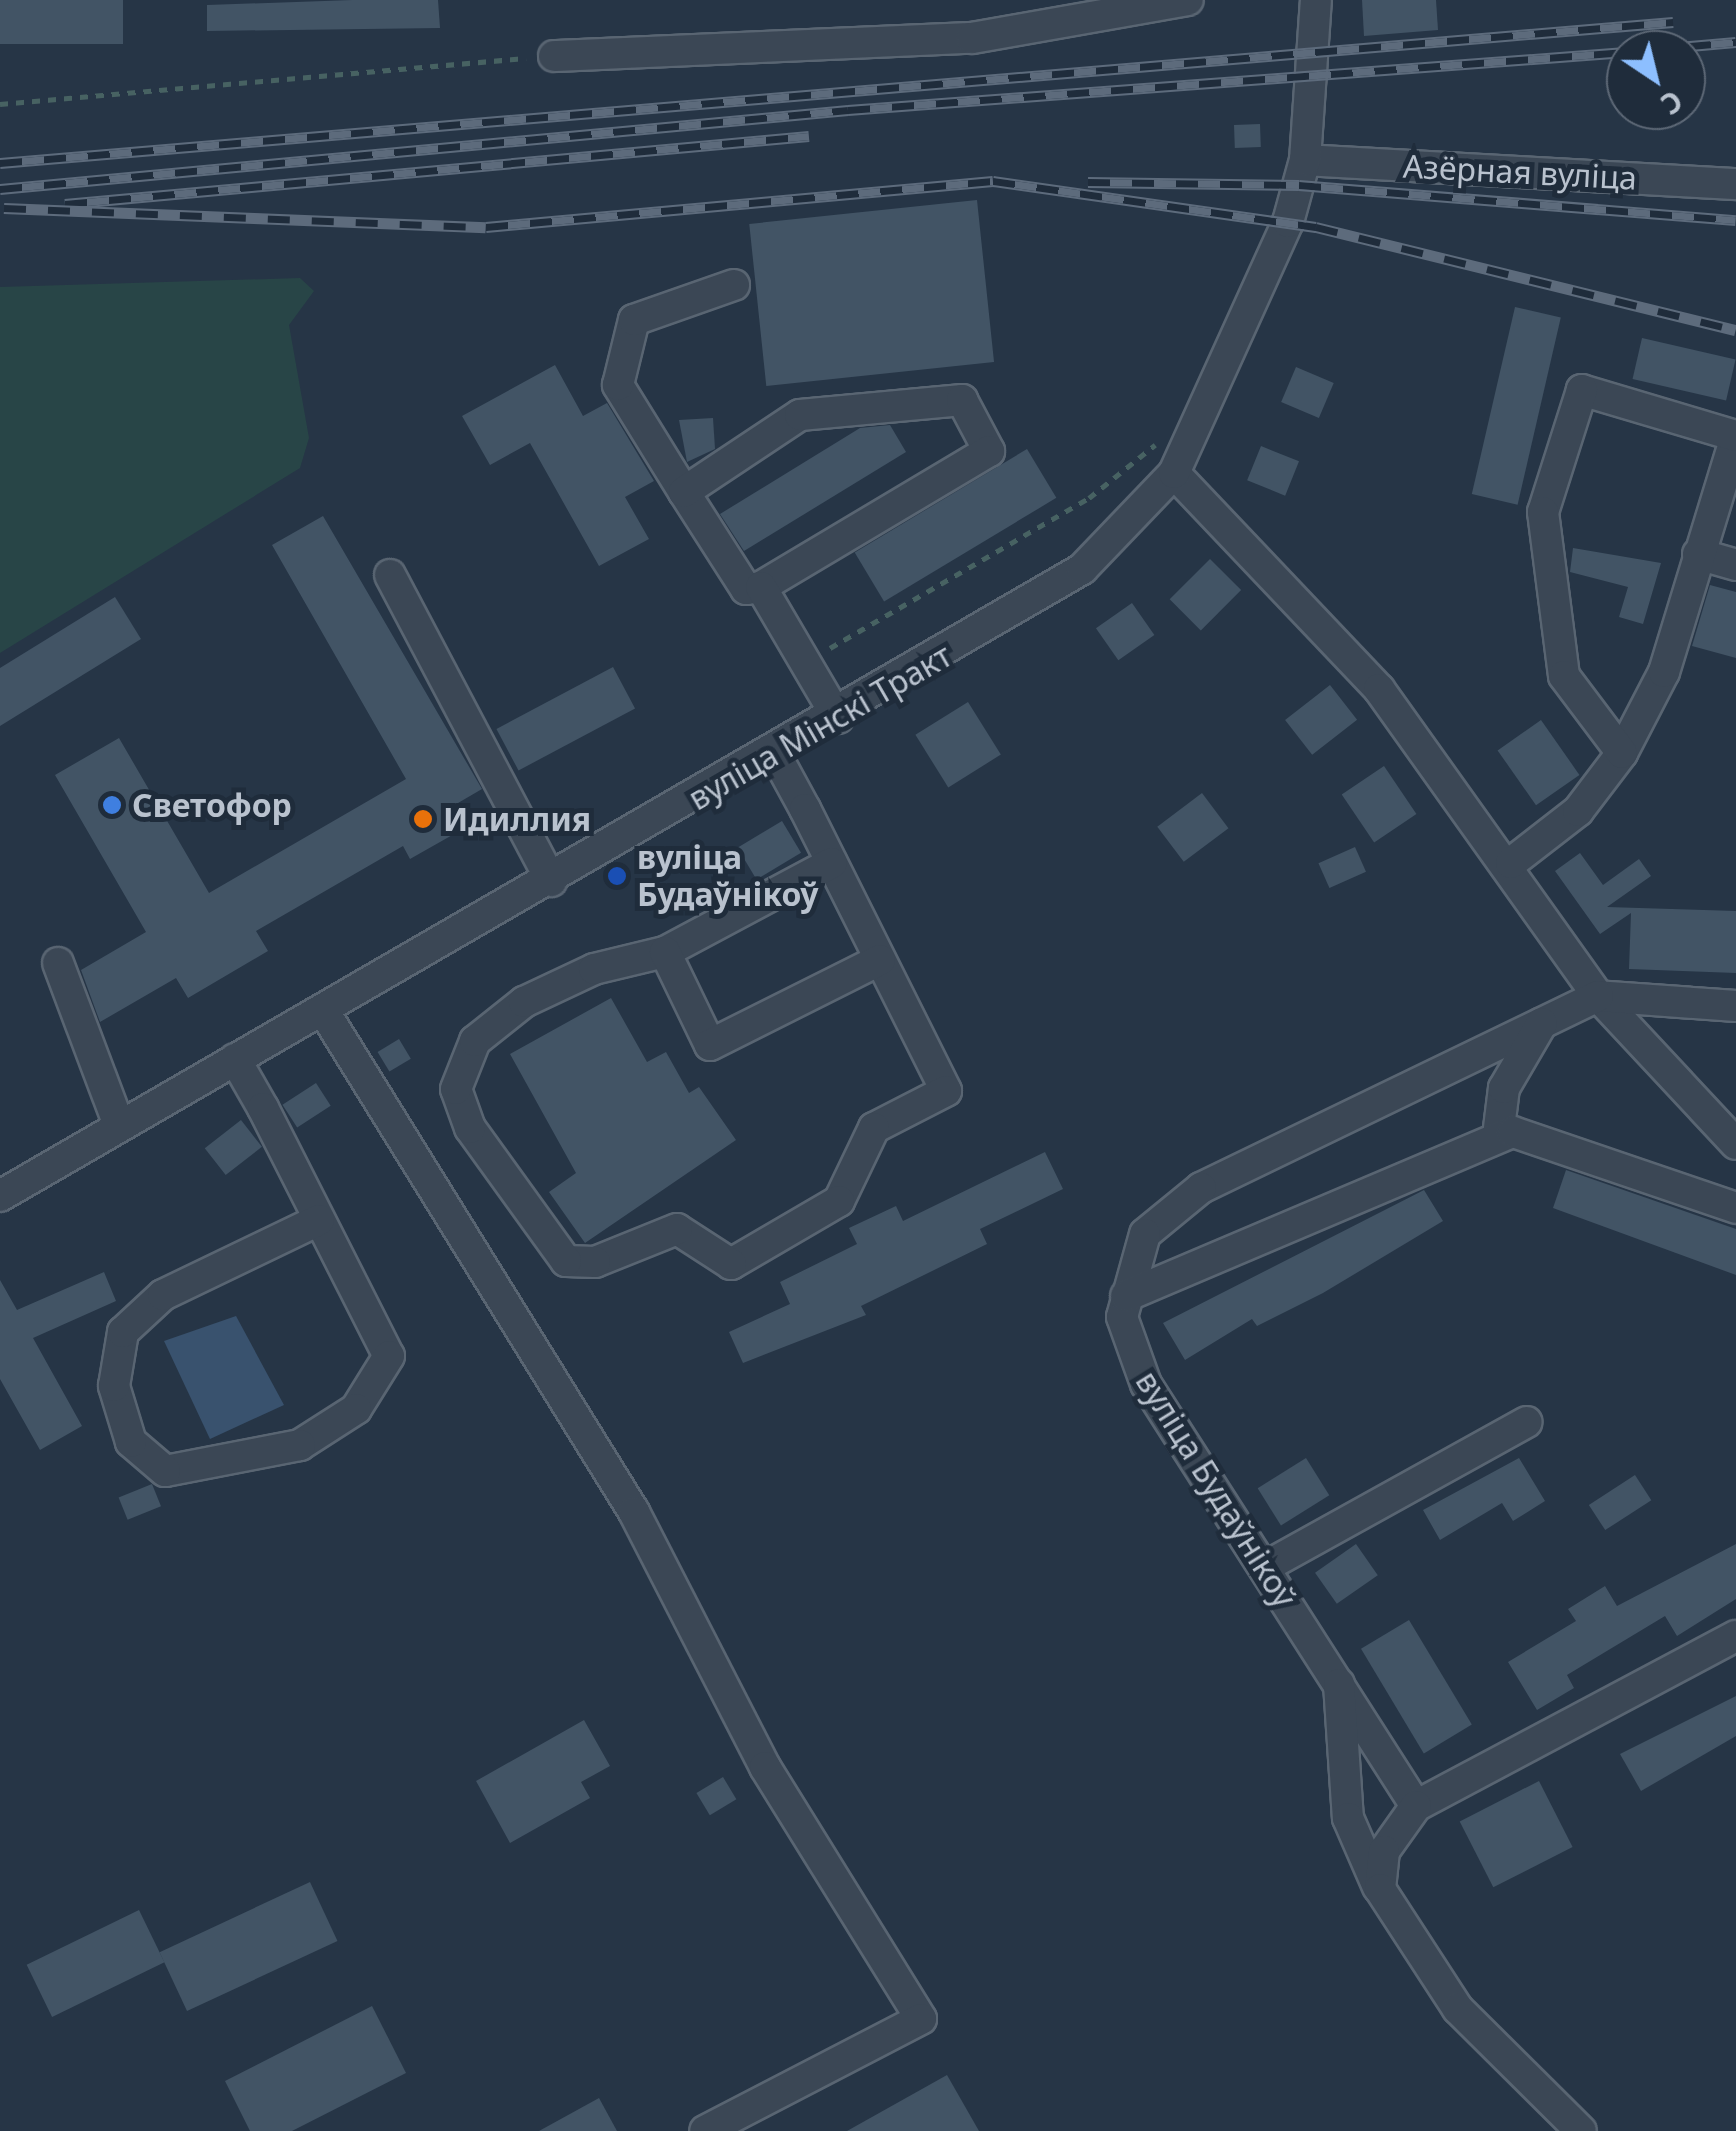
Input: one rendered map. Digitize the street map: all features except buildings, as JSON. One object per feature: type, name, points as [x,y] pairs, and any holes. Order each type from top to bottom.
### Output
[{"type":"street","points":[[554,56],[972,38],[1188,0]]},
{"type":"street","name":"вуліца Мінскі Тракт","points":[[0,1196],[838,718],[1082,569],[1174,472],[1215,398],[1304,160],[1316,0]]},
{"type":"street","name":"Азёрная вуліца","points":[[1304,160],[1736,184]]},
{"type":"street","points":[[684,492],[800,415],[962,400],[988,451],[760,587],[746,589],[684,492],[618,385],[634,320],[734,284]]},
{"type":"street","points":[[1511,863],[1578,811],[1622,754],[1664,672],[1736,436],[1582,390],[1543,512],[1564,676],[1622,754]]},
{"type":"street","points":[[1174,472],[1379,689],[1511,863],[1598,996],[1736,1144]]},
{"type":"street","points":[[1698,554],[1736,565]]},
{"type":"street","points":[[390,575],[551,880]]},
{"type":"street","points":[[760,587],[808,660],[838,718]]},
{"type":"street","points":[[774,754],[832,863],[946,1091],[874,1128],[839,1201],[731,1264],[678,1228],[595,1262],[566,1261],[470,1128],[456,1089],[462,1063],[524,1002],[594,969],[665,952],[832,863]]},
{"type":"street","points":[[665,952],[710,1045],[880,960]]},
{"type":"street","points":[[58,963],[119,1125]]},
{"type":"street","points":[[1598,996],[1736,1006]]},
{"type":"street","name":"вуліца Будаўнікоў","points":[[1416,1806],[1146,1384],[1129,1350],[1126,1296],[1145,1234],[1201,1188],[1598,996]]},
{"type":"street","points":[[323,1010],[634,1512],[740,1724],[921,2019],[705,2131]]},
{"type":"street","points":[[1498,1136],[1504,1088],[1542,1022]]},
{"type":"street","points":[[235,1059],[320,1220],[389,1356],[356,1408],[300,1446],[166,1472],[131,1442],[114,1386],[123,1332],[176,1287],[320,1220]]},
{"type":"street","points":[[1126,1296],[1513,1132],[1736,1208]]},
{"type":"street","points":[[1265,1567],[1527,1422]]},
{"type":"street","points":[[1380,1889],[1384,1851],[1416,1806],[1736,1636]]},
{"type":"street","points":[[1339,1684],[1348,1818],[1380,1889],[1458,2009],[1581,2131]]},
{"type":"path","points":[[0,104],[554,56]]},
{"type":"path","points":[[808,660],[1089,498],[1160,441]]},
{"type":"green space","points":[[300,278],[314,291],[289,325],[309,438],[300,468],[0,653],[0,287]]},
{"type":"water","points":[[236,1316],[284,1405],[210,1439],[164,1341]]},
{"type":"railway","points":[[0,163],[1673,22]]},
{"type":"railway","points":[[1706,45],[1736,42]]},
{"type":"railway","points":[[0,189],[848,110],[1606,53]]},
{"type":"railway","points":[[65,204],[809,136]]},
{"type":"railway","points":[[4,208],[486,227],[993,181],[1316,227],[1736,330]]},
{"type":"railway","points":[[1088,182],[1299,185],[1736,220]]},
{"type":"place","name":"Светофор","points":[[112,805]]},
{"type":"place","name":"Идиллия","points":[[423,819]]},
{"type":"place","name":"вуліца Будаўнікоў","points":[[617,876]]}]
